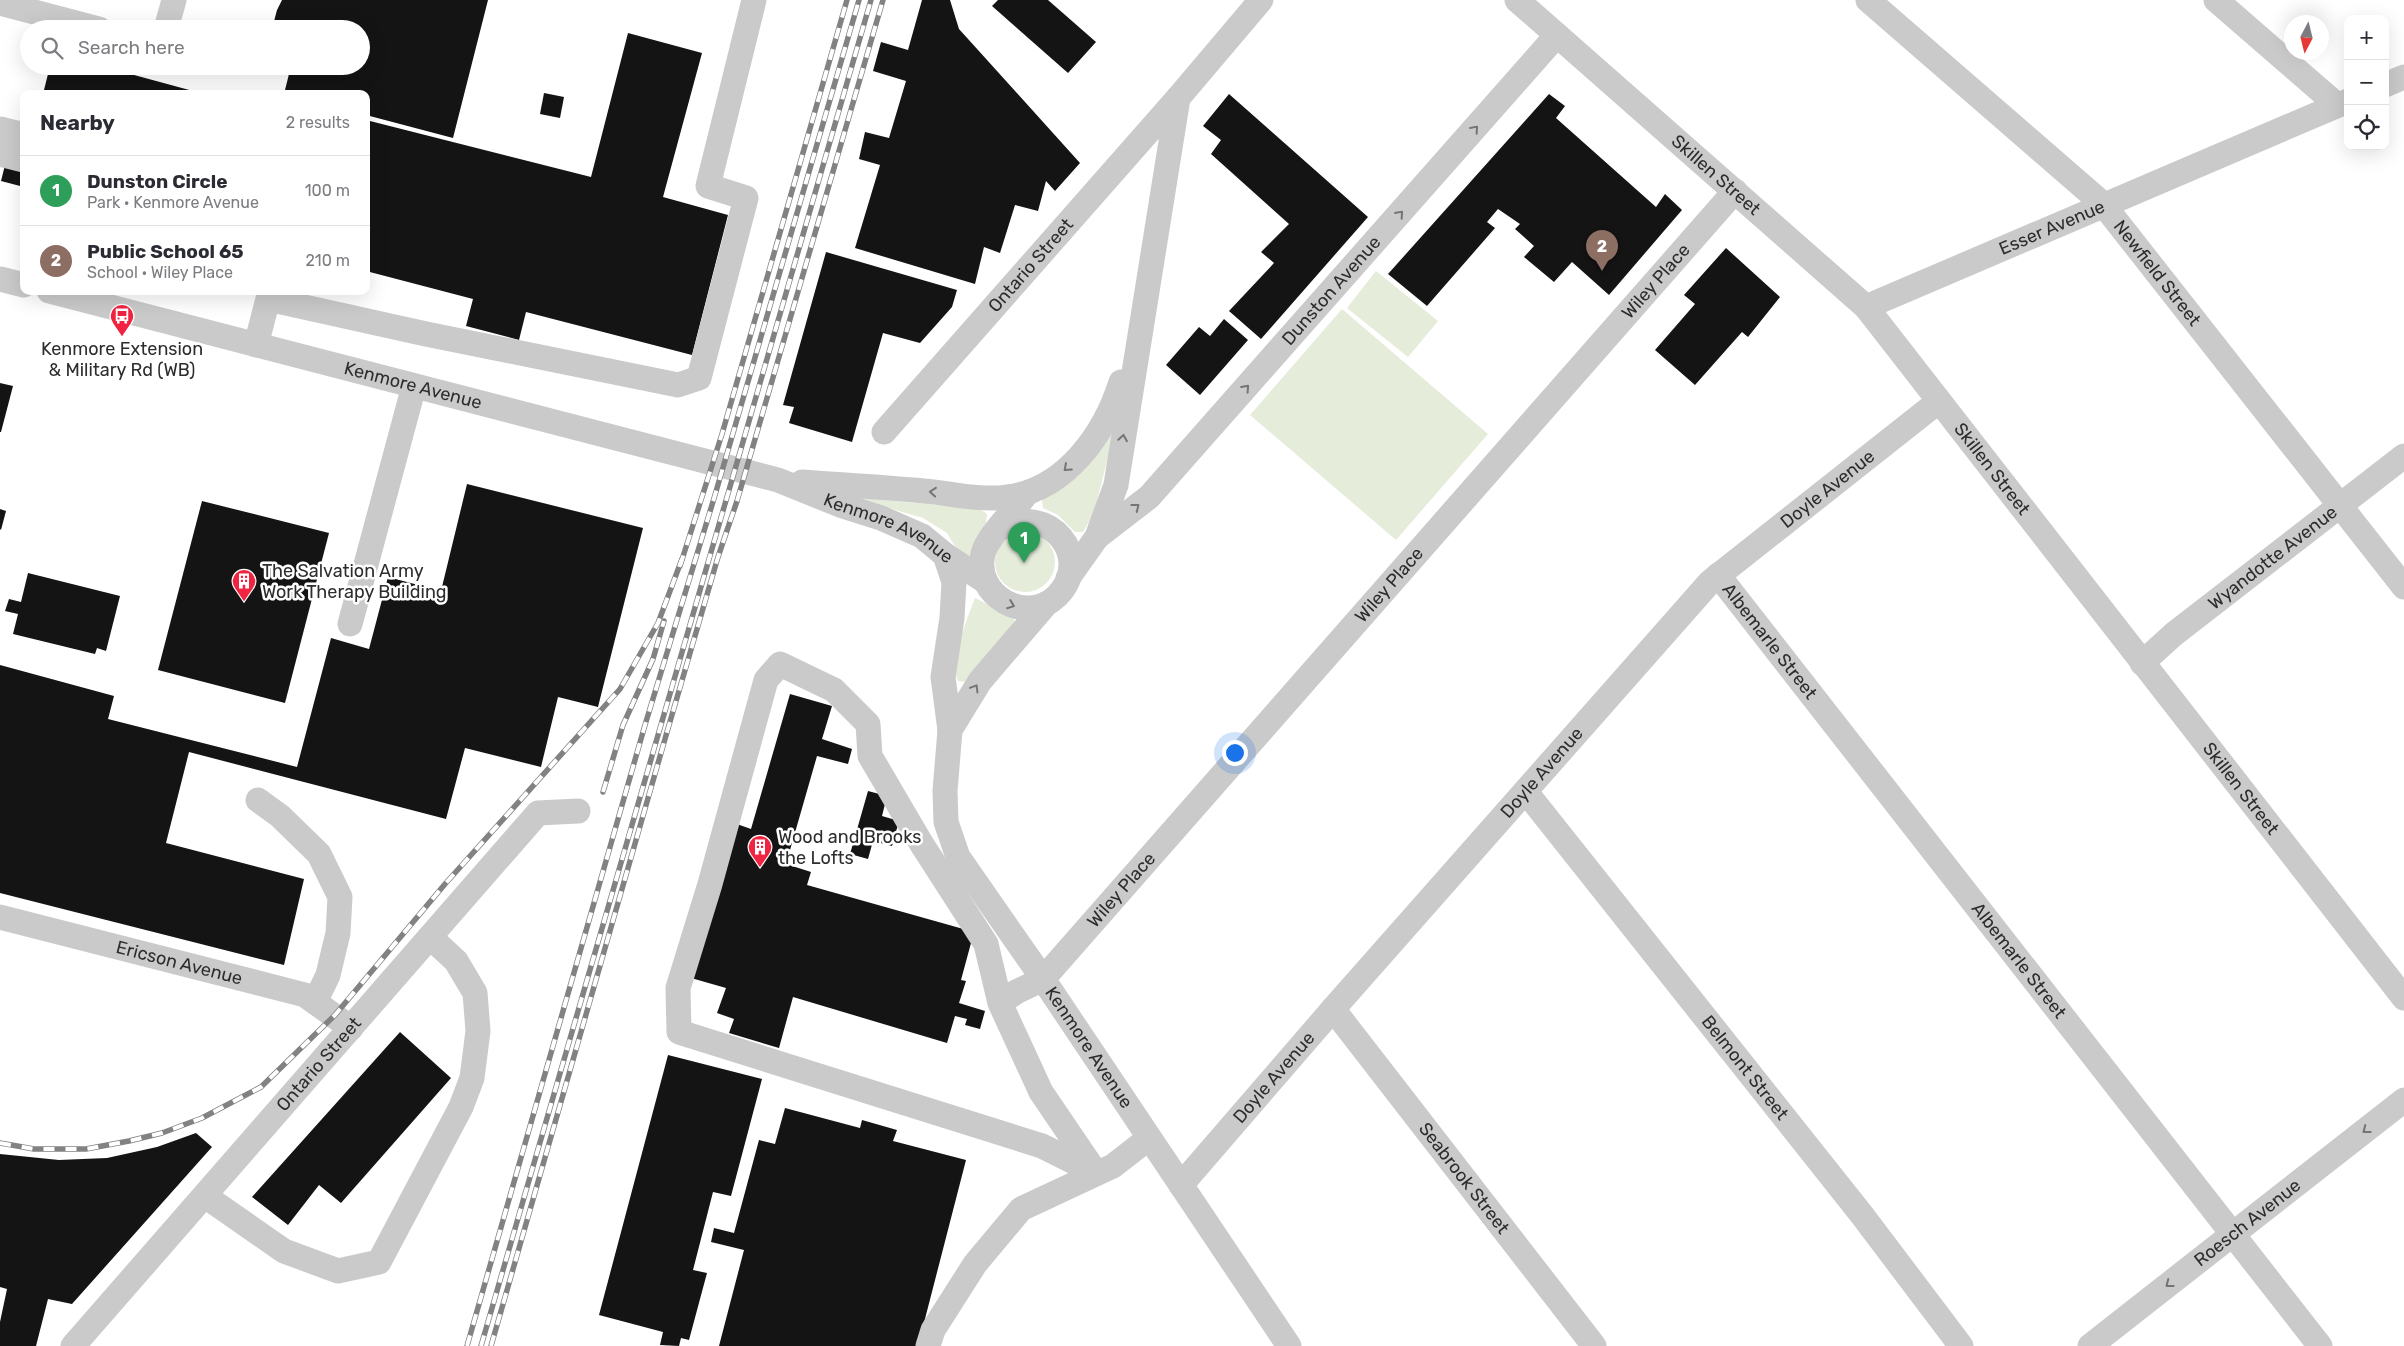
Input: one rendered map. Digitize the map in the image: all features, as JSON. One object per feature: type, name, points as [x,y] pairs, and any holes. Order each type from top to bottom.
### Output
[{"type":"street","points":[[168,20],[174,0]]},
{"type":"street","points":[[256,345],[267,295],[426,334],[678,385],[700,378],[746,198],[708,186],[754,0]]},
{"type":"street","name":"Ontario Street","points":[[884,432],[1178,98],[1261,0]]},
{"type":"street","name":"Skillen Street","points":[[1517,0],[1866,307],[2404,998]]},
{"type":"street","name":"Newfield Street","points":[[1868,0],[2103,204],[2404,586]]},
{"type":"street","points":[[2216,0],[2342,103]]},
{"type":"street","points":[[0,3],[65,20]]},
{"type":"street","name":"Dunston Avenue","points":[[1097,538],[1149,497],[1557,36]]},
{"type":"street","points":[[2389,83],[2404,77]]},
{"type":"street","points":[[1142,317],[1113,408],[1094,440],[1066,470],[1013,511],[986,545],[969,578],[998,598],[1017,608],[1032,608],[1046,604],[1056,597],[1097,538],[1116,485],[1178,98]]},
{"type":"street","name":"Esser Avenue","points":[[1866,307],[2342,103]]},
{"type":"street","points":[[0,128],[20,134]]},
{"type":"street","points":[[0,154],[20,159]]},
{"type":"street","name":"Wiley Place","points":[[1043,979],[1734,191]]},
{"type":"street","points":[[0,279],[20,284]]},
{"type":"street","name":"Kenmore Avenue","points":[[64,295],[778,480],[840,505],[881,518],[922,536],[945,555],[969,578],[943,677],[950,730],[946,822],[958,857],[1043,979],[1289,1346]]},
{"type":"street","points":[[350,624],[414,386]]},
{"type":"street","name":"Doyle Avenue","points":[[1182,1185],[1333,1009],[1710,582],[1939,401]]},
{"type":"street","name":"Wyandotte Avenue","points":[[2142,662],[2174,634],[2404,456]]},
{"type":"street","name":"Kenmore Avenue","points":[[778,480],[939,492],[982,498],[1007,497],[1013,511]]},
{"type":"street","points":[[1013,511],[1043,523],[1054,530],[1062,539],[1068,550],[1070,563],[1068,578]]},
{"type":"street","name":"Albemarle Street","points":[[1718,575],[2320,1346]]},
{"type":"street","name":"Kenmore Avenue","points":[[950,730],[980,681],[1046,604]]},
{"type":"street","points":[[780,664],[834,690],[868,724],[870,756],[920,842],[986,944],[1000,1003],[1041,1092],[1096,1173],[1042,1146],[679,1032],[678,988],[710,884],[766,680],[780,664]]},
{"type":"street","name":"Belmont Street","points":[[1526,792],[1862,1216],[1961,1346]]},
{"type":"street","points":[[258,800],[280,816],[318,854],[340,897],[338,933],[328,975],[315,1002]]},
{"type":"street","name":"Ontario Street","points":[[73,1346],[538,814],[578,811]]},
{"type":"street","name":"Ericson Avenue","points":[[0,917],[305,996],[351,1028]]},
{"type":"street","points":[[205,1196],[284,1251],[338,1271],[379,1262],[461,1107],[472,1078],[478,1032],[475,993],[456,960],[430,937]]},
{"type":"street","points":[[1000,1003],[1016,992],[1043,979]]},
{"type":"street","name":"Seabrook Street","points":[[1333,1009],[1594,1346]]},
{"type":"street","name":"Roesch Avenue","points":[[2090,1346],[2404,1100]]},
{"type":"street","points":[[928,1346],[933,1330],[975,1264],[1021,1209],[1113,1166],[1149,1138]]},
{"type":"green space","points":[[1376,271],[1438,321],[1408,357],[1347,308]]},
{"type":"green space","points":[[1342,309],[1488,434],[1396,540],[1250,415]]},
{"type":"green space","points":[[1116,425],[1094,513],[1083,532],[1075,532],[1058,515],[1043,508],[1042,500],[1062,485]]},
{"type":"green space","points":[[851,497],[980,509],[987,514],[986,523],[970,556],[959,553],[947,533],[923,518]]},
{"type":"green space","points":[[1025,532],[1042,537],[1050,545],[1055,562],[1050,579],[1042,587],[1025,592],[1008,587],[1000,579],[995,562],[1000,545],[1008,537]]},
{"type":"green space","points":[[975,598],[1013,617],[1016,624],[979,663],[965,682],[958,681],[956,663],[958,651]]},
{"type":"building","points":[[282,0],[488,0],[453,138],[370,116],[370,90],[285,90],[289,75],[370,75],[370,20],[274,20]]},
{"type":"building","points":[[922,0],[950,0],[959,29],[1080,163],[1055,191],[1046,181],[1038,211],[1015,205],[1000,253],[984,247],[975,284],[855,248],[880,165],[859,159],[865,132],[889,138],[906,81],[873,71],[881,42],[908,50]]},
{"type":"building","points":[[998,0],[1048,0],[1096,42],[1068,73],[992,6]]},
{"type":"building","points":[[628,33],[702,53],[663,197],[728,215],[692,355],[526,312],[519,340],[466,326],[473,299],[370,272],[370,121],[591,177]]},
{"type":"building","points":[[48,75],[134,75],[189,90],[44,90]]},
{"type":"building","points":[[544,93],[564,97],[560,118],[540,114]]},
{"type":"building","points":[[1229,94],[1368,217],[1261,339],[1229,311],[1274,263],[1261,252],[1289,224],[1211,154],[1221,140],[1203,126]]},
{"type":"building","points":[[1549,94],[1565,106],[1556,118],[1656,207],[1665,194],[1682,210],[1609,295],[1572,262],[1554,282],[1524,257],[1534,246],[1515,229],[1520,224],[1498,209],[1487,222],[1495,228],[1427,306],[1388,274]]},
{"type":"building","points":[[6,161],[20,165],[20,186],[1,181]]},
{"type":"building","points":[[1726,248],[1780,297],[1748,337],[1742,332],[1695,385],[1655,350],[1695,304],[1684,295]]},
{"type":"building","points":[[826,252],[957,290],[952,307],[920,343],[883,333],[852,442],[789,423],[794,407],[783,405]]},
{"type":"building","points":[[1224,319],[1248,340],[1200,395],[1166,365],[1199,327],[1210,336]]},
{"type":"building","points":[[0,383],[13,386],[1,432],[0,432]]},
{"type":"building","points":[[467,484],[643,528],[598,707],[558,697],[541,767],[465,748],[446,819],[189,752],[166,843],[304,879],[284,965],[0,893],[0,665],[114,696],[108,719],[297,767],[331,638],[369,649],[388,577],[441,591]]},
{"type":"building","name":"The Salvation Army Work Therapy Building","points":[[202,501],[329,533],[285,703],[158,670]]},
{"type":"building","points":[[0,509],[6,511],[1,530],[0,529]]},
{"type":"building","points":[[28,573],[120,596],[106,651],[97,648],[95,654],[13,634],[18,614],[5,611],[9,599],[21,602]]},
{"type":"building","name":"Wood and Brooks the Lofts","points":[[790,694],[832,706],[822,739],[852,749],[848,764],[817,756],[786,864],[811,872],[807,885],[974,932],[961,980],[966,981],[959,1003],[985,1011],[980,1029],[965,1025],[967,1019],[955,1016],[947,1043],[793,997],[779,1048],[729,1033],[734,1019],[717,1013],[726,988],[691,978],[734,823],[751,829]]},
{"type":"building","points":[[868,791],[887,796],[882,816],[899,821],[892,846],[873,841],[868,859],[850,854]]},
{"type":"building","points":[[400,1032],[451,1078],[341,1203],[319,1185],[288,1225],[252,1197]]},
{"type":"building","points":[[668,1055],[762,1079],[731,1196],[713,1192],[693,1270],[707,1273],[689,1340],[681,1338],[679,1346],[660,1345],[663,1332],[599,1315]]},
{"type":"building","points":[[785,1108],[860,1128],[862,1120],[897,1130],[893,1141],[966,1160],[918,1346],[719,1346],[744,1250],[711,1242],[714,1228],[734,1233],[759,1140],[775,1144]]},
{"type":"building","points":[[196,1133],[212,1147],[72,1304],[48,1299],[36,1346],[0,1346],[0,1322],[7,1289],[0,1287],[0,1154],[59,1160],[107,1158],[157,1147]]},
{"type":"railway","points":[[680,566],[722,434],[847,0]]},
{"type":"railway","points":[[467,1346],[645,725],[715,495],[859,0]]},
{"type":"railway","points":[[481,1346],[871,0]]},
{"type":"railway","points":[[491,1346],[667,732],[718,557],[737,501],[883,0]]},
{"type":"railway","points":[[0,1143],[34,1149],[86,1149],[129,1141],[162,1133],[202,1118],[261,1087],[335,1015],[445,884],[620,689],[658,623],[682,559]]},
{"type":"railway","points":[[603,792],[623,725],[653,659],[664,621]]},
{"type":"place","name":"Public School 65","points":[[1602,271]]},
{"type":"place","name":"Kenmore Extension & Military Rd (WB)","points":[[122,337]]},
{"type":"place","name":"Dunston Circle","points":[[1024,563]]},
{"type":"place","name":"The Salvation Army Work Therapy Building","points":[[244,602]]},
{"type":"place","name":"Wood and Brooks the Lofts","points":[[760,868]]}]
